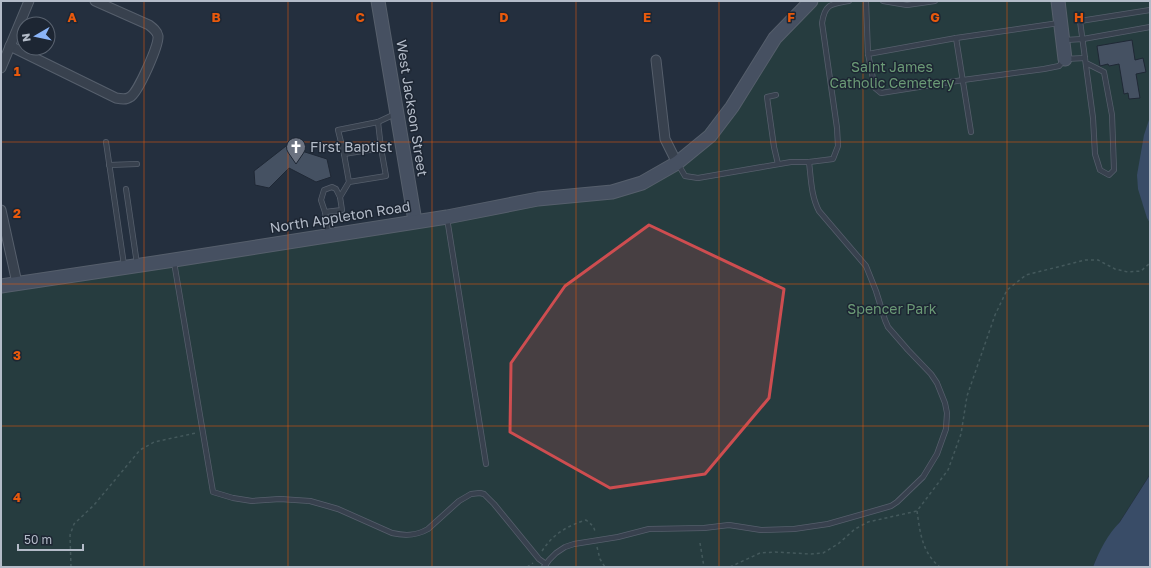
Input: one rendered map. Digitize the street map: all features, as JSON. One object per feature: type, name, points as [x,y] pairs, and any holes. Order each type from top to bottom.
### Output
[{"type":"main road","name":"West Jackson Street","points":[[378,1],[415,221]]},
{"type":"main road","name":"North Appleton Road","points":[[1,286],[447,217],[551,197],[612,192],[642,183],[677,163],[710,136],[732,107],[774,38],[811,1]]},
{"type":"main road","points":[[1058,1],[1065,59]]},
{"type":"street","points":[[1,68],[29,1]]},
{"type":"street","points":[[10,46],[116,98],[122,100],[131,97],[136,93],[148,66],[158,42],[158,36],[154,29],[149,25],[95,1]]},
{"type":"street","points":[[656,60],[665,139],[677,163]]},
{"type":"street","points":[[1,210],[18,283]]},
{"type":"lane","points":[[677,163],[685,176],[698,178],[791,162],[809,162],[833,158],[838,146],[837,128],[822,23],[823,14],[831,4],[849,1]]},
{"type":"lane","points":[[866,1],[868,54],[875,88],[881,93],[1044,69],[1059,66],[1065,59],[1085,60],[1104,72],[1112,115],[1114,148],[1114,170],[1109,175],[1100,170],[1095,154],[1093,118],[1085,60],[1082,38],[1080,21],[1150,10]]},
{"type":"lane","points":[[883,1],[907,5],[935,1]]},
{"type":"lane","points":[[868,54],[956,38],[1060,22]]},
{"type":"lane","points":[[1062,40],[1150,27]]},
{"type":"lane","points":[[956,38],[971,132]]},
{"type":"lane","points":[[776,95],[767,97],[774,148],[778,164]]},
{"type":"lane","points":[[340,197],[349,182],[338,130],[378,122],[397,113]]},
{"type":"lane","points":[[349,182],[386,176],[378,122]]},
{"type":"lane","points":[[106,142],[109,165],[131,266]]},
{"type":"lane","points":[[344,154],[381,148]]},
{"type":"lane","points":[[174,260],[213,492],[223,496],[252,501],[280,499],[310,501],[338,509],[392,533],[408,535],[416,534],[428,529],[464,497],[480,493],[484,494],[494,504],[545,566],[556,553],[565,547],[574,544],[618,537],[649,529],[704,528],[729,525],[761,530],[794,529],[828,524],[891,506],[897,502],[923,477],[937,454],[946,429],[947,413],[942,393],[931,374],[888,327],[876,290],[866,266],[819,211],[815,204],[811,185],[809,162]]},
{"type":"lane","points":[[109,165],[137,164]]},
{"type":"lane","points":[[325,212],[342,210],[340,197],[336,189],[332,187],[324,190],[321,200],[325,212],[328,235]]},
{"type":"lane","points":[[126,189],[131,266]]},
{"type":"lane","points":[[447,217],[486,464]]},
{"type":"path","points":[[71,567],[70,535],[74,524],[94,505],[140,450],[154,442],[203,432]]},
{"type":"path","points":[[917,511],[920,533],[927,552],[940,567]]},
{"type":"path","points":[[700,543],[704,567]]},
{"type":"highlighted area","points":[[649,225],[784,289],[769,398],[705,474],[610,488],[510,432],[511,363],[565,286]]},
{"type":"green space","name":"Spencer Park","points":[[811,1],[1150,1],[1150,474],[1096,559],[1093,567],[1,567],[1,286],[612,192],[677,163],[780,41]]},
{"type":"water","points":[[1150,117],[1150,223],[1138,189],[1137,175],[1144,135]]},
{"type":"water","points":[[1150,475],[1150,567],[1093,567],[1108,537],[1120,522]]},
{"type":"building","points":[[1132,40],[1135,60],[1143,58],[1146,72],[1136,74],[1140,98],[1129,99],[1128,93],[1124,94],[1119,64],[1100,66],[1097,46]]},
{"type":"building","name":"First Baptist","points":[[286,146],[327,159],[331,177],[316,182],[289,168],[269,188],[255,185],[254,171]]},
{"type":"place","name":"First Baptist","points":[[296,164]]},
{"type":"park label","name":"Saint James Catholic Cemetery","points":[[892,76]]}]
